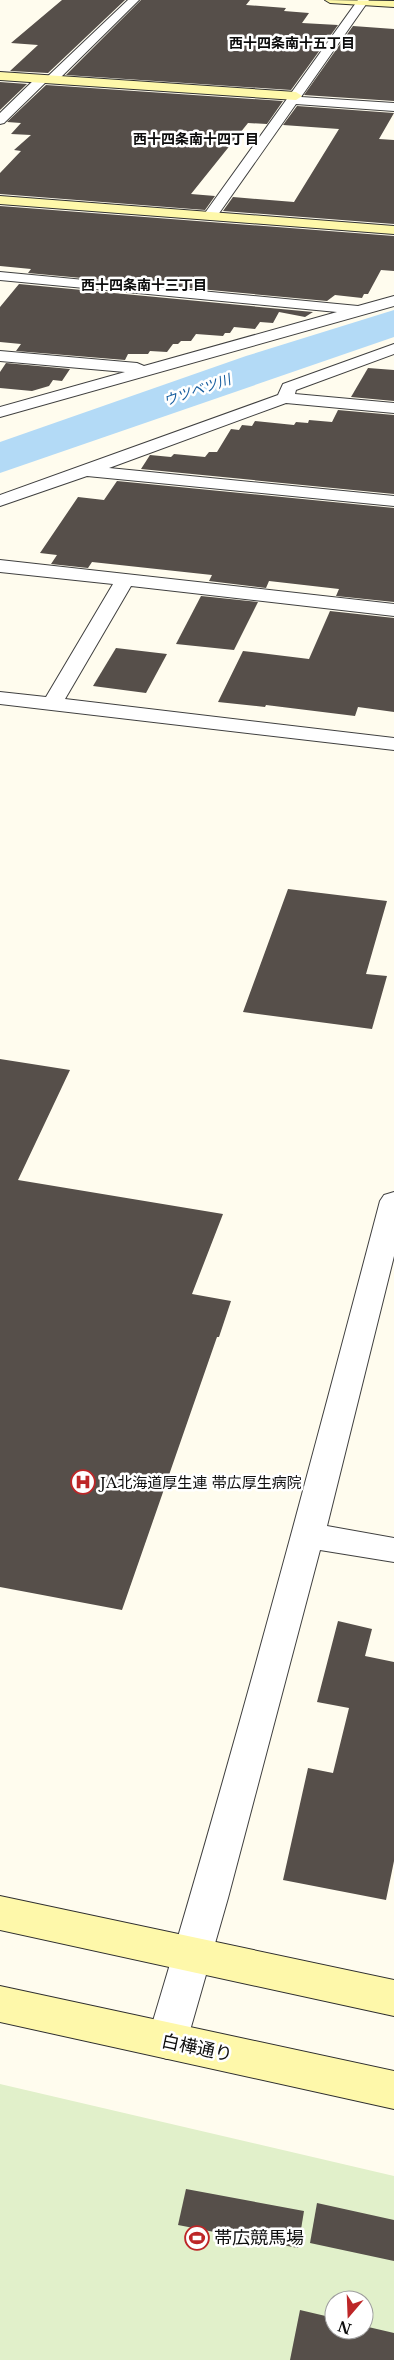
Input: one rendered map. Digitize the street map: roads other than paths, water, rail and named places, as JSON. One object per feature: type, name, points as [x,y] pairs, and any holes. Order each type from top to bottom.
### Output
[{"type":"street","points":[[0,120],[134,0]]},
{"type":"street","points":[[330,0],[394,4]]},
{"type":"street","points":[[210,216],[364,1]]},
{"type":"street","points":[[0,76],[394,107]]},
{"type":"street","points":[[0,200],[394,230]]},
{"type":"street","points":[[0,276],[317,304],[363,310]]},
{"type":"street","points":[[0,412],[394,301]]},
{"type":"street","points":[[285,398],[289,387],[394,349]]},
{"type":"street","points":[[0,356],[153,370]]},
{"type":"street","points":[[0,501],[285,398],[394,408]]},
{"type":"street","points":[[83,471],[394,501]]},
{"type":"street","points":[[0,566],[394,610]]},
{"type":"street","points":[[52,704],[125,580]]},
{"type":"street","points":[[0,698],[394,744]]},
{"type":"street","points":[[167,2041],[209,1898],[308,1535],[394,1200]]},
{"type":"street","points":[[308,1535],[394,1550]]},
{"type":"street","points":[[0,1913],[394,1998]]},
{"type":"street","name":"白樺通り","points":[[0,2004],[394,2090]]},
{"type":"waterway","name":"ウツベツ川","points":[[0,458],[262,366],[394,323]]},
{"type":"place","name":"JA北海道厚生連 帯広厚生病院","points":[[83,1482]]},
{"type":"place","name":"帯広競馬場","points":[[197,2238]]},
{"type":"district","name":"西十四条南十五丁目","points":[[292,43]]},
{"type":"district","name":"西十四条南十四丁目","points":[[196,139]]},
{"type":"district","name":"西十四条南十三丁目","points":[[144,285]]}]
